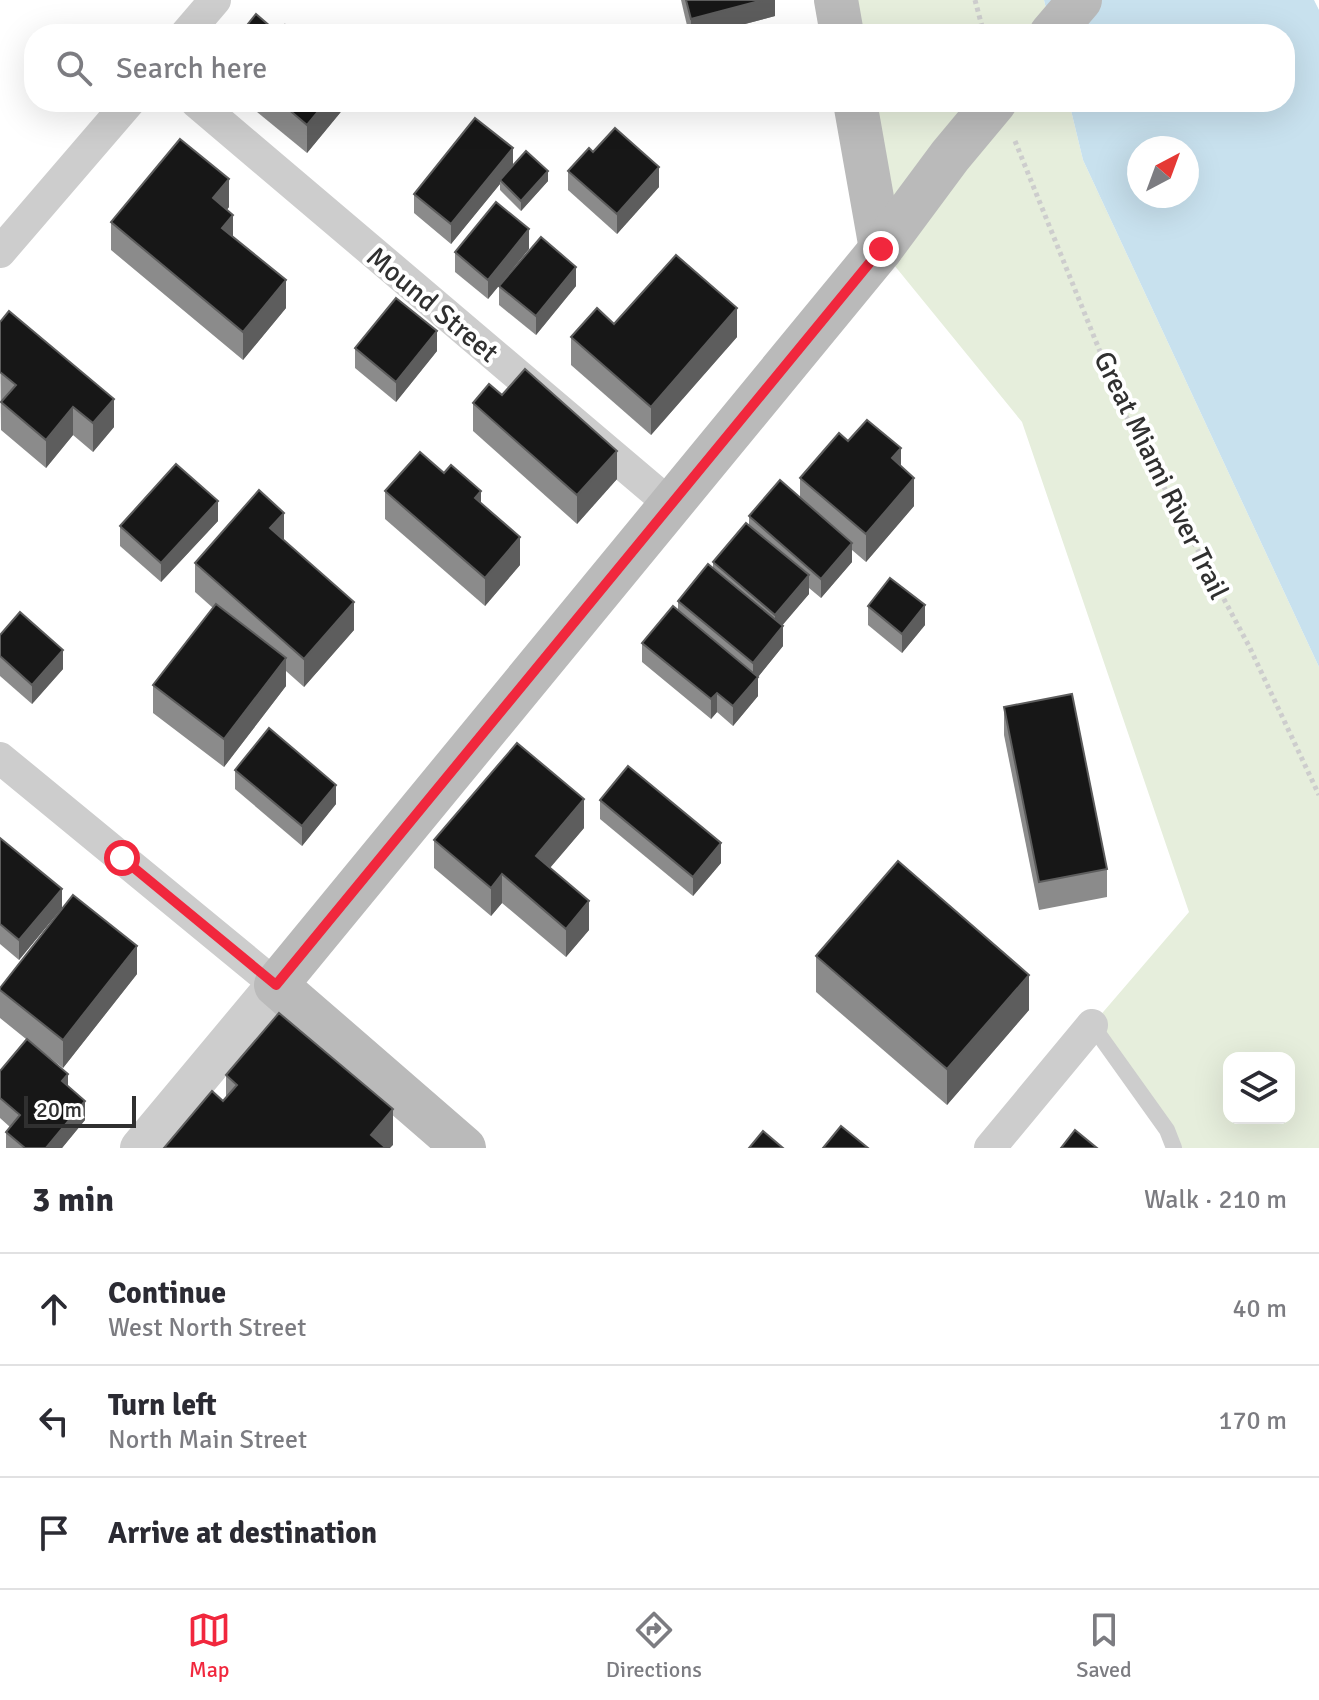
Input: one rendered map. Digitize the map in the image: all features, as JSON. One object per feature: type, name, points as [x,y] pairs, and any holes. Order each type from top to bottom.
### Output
[{"type":"main road","points":[[836,0],[840,24]]},
{"type":"main road","points":[[1060,24],[1080,0]]},
{"type":"main road","points":[[857,112],[881,249]]},
{"type":"main road","points":[[464,1148],[276,985],[881,249],[987,112]]},
{"type":"street","points":[[195,24],[215,0]]},
{"type":"street","points":[[0,252],[120,112]]},
{"type":"street","name":"Mound Street","points":[[208,112],[671,505]]},
{"type":"street","points":[[0,758],[276,985],[140,1148]]},
{"type":"street","points":[[990,1148],[1092,1025]]},
{"type":"lane","points":[[1092,1025],[1167,1130],[1174,1148]]},
{"type":"path","points":[[975,0],[981,24]]},
{"type":"path","name":"Great Miami River Trail","points":[[1017,150],[1126,416],[1249,646],[1319,795]]},
{"type":"green space","points":[[836,0],[1044,0],[1050,24],[840,24]]},
{"type":"green space","points":[[857,112],[1071,112],[1083,160],[1319,667],[1319,1148],[1174,1148],[1092,1025],[1189,912],[1022,422],[881,249]]},
{"type":"water","points":[[1044,0],[1314,0],[1319,10],[1319,667],[1083,160],[1071,112],[1295,112],[1295,24],[1050,24]]},
{"type":"building","points":[[686,0],[763,0],[691,19]]},
{"type":"building","points":[[256,14],[268,24],[248,24]]},
{"type":"building","points":[[292,112],[318,112],[307,125]]},
{"type":"building","points":[[475,118],[513,148],[451,224],[414,194]]},
{"type":"building","points":[[615,128],[659,167],[617,214],[568,171],[589,148],[593,152]]},
{"type":"building","points":[[180,139],[229,179],[213,198],[233,215],[222,228],[286,280],[243,332],[111,222]]},
{"type":"building","points":[[526,151],[548,171],[521,201],[500,180]]},
{"type":"building","points":[[496,202],[529,229],[488,280],[455,252]]},
{"type":"building","points":[[541,237],[576,267],[536,316],[499,286]]},
{"type":"building","points":[[676,255],[737,308],[651,407],[571,337],[597,308],[614,324]]},
{"type":"building","points":[[396,298],[437,331],[396,382],[355,348]]},
{"type":"building","points":[[9,311],[114,399],[93,423],[73,407],[46,440],[1,402],[16,385],[0,372],[0,322]]},
{"type":"building","points":[[525,369],[617,451],[577,495],[473,403],[489,384],[502,395]]},
{"type":"building","points":[[867,420],[901,448],[892,458],[914,478],[866,534],[800,478],[839,433],[848,441]]},
{"type":"building","points":[[420,452],[444,473],[451,465],[481,491],[475,498],[520,537],[485,578],[385,491]]},
{"type":"building","points":[[176,464],[218,501],[161,563],[120,526]]},
{"type":"building","points":[[780,480],[852,543],[821,579],[749,516]]},
{"type":"building","points":[[259,490],[284,513],[270,528],[354,602],[304,659],[195,563]]},
{"type":"building","points":[[746,523],[809,575],[775,615],[713,562]]},
{"type":"building","points":[[708,564],[783,626],[753,663],[678,601]]},
{"type":"building","points":[[890,578],[925,605],[902,634],[868,606]]},
{"type":"building","points":[[216,604],[286,658],[224,739],[153,685]]},
{"type":"building","points":[[673,606],[758,677],[733,706],[717,693],[711,699],[642,643]]},
{"type":"building","points":[[20,612],[63,650],[32,685],[0,656],[0,635]]},
{"type":"building","points":[[1072,694],[1107,869],[1039,882],[1004,707]]},
{"type":"building","points":[[269,728],[336,785],[302,826],[235,770]]},
{"type":"building","points":[[517,743],[584,799],[536,856],[589,901],[566,929],[502,874],[491,888],[434,840]]},
{"type":"building","points":[[628,766],[721,843],[693,877],[600,800]]},
{"type":"building","points":[[0,838],[62,889],[19,940],[0,924]]},
{"type":"building","points":[[898,861],[1029,975],[947,1069],[816,956]]},
{"type":"building","points":[[73,895],[137,946],[63,1040],[0,988]]},
{"type":"building","points":[[279,1013],[393,1109],[371,1135],[386,1148],[164,1148],[212,1091],[223,1101],[237,1085],[226,1075]]},
{"type":"building","points":[[27,1039],[68,1074],[62,1081],[85,1101],[46,1148],[25,1148],[6,1132],[20,1115],[0,1098],[0,1071]]},
{"type":"building","points":[[841,1126],[868,1148],[823,1148]]},
{"type":"building","points":[[1075,1130],[1097,1148],[1061,1148]]},
{"type":"building","points":[[763,1131],[783,1148],[749,1148]]},
{"type":"route","points":[[122,858],[276,985],[881,249]]}]
